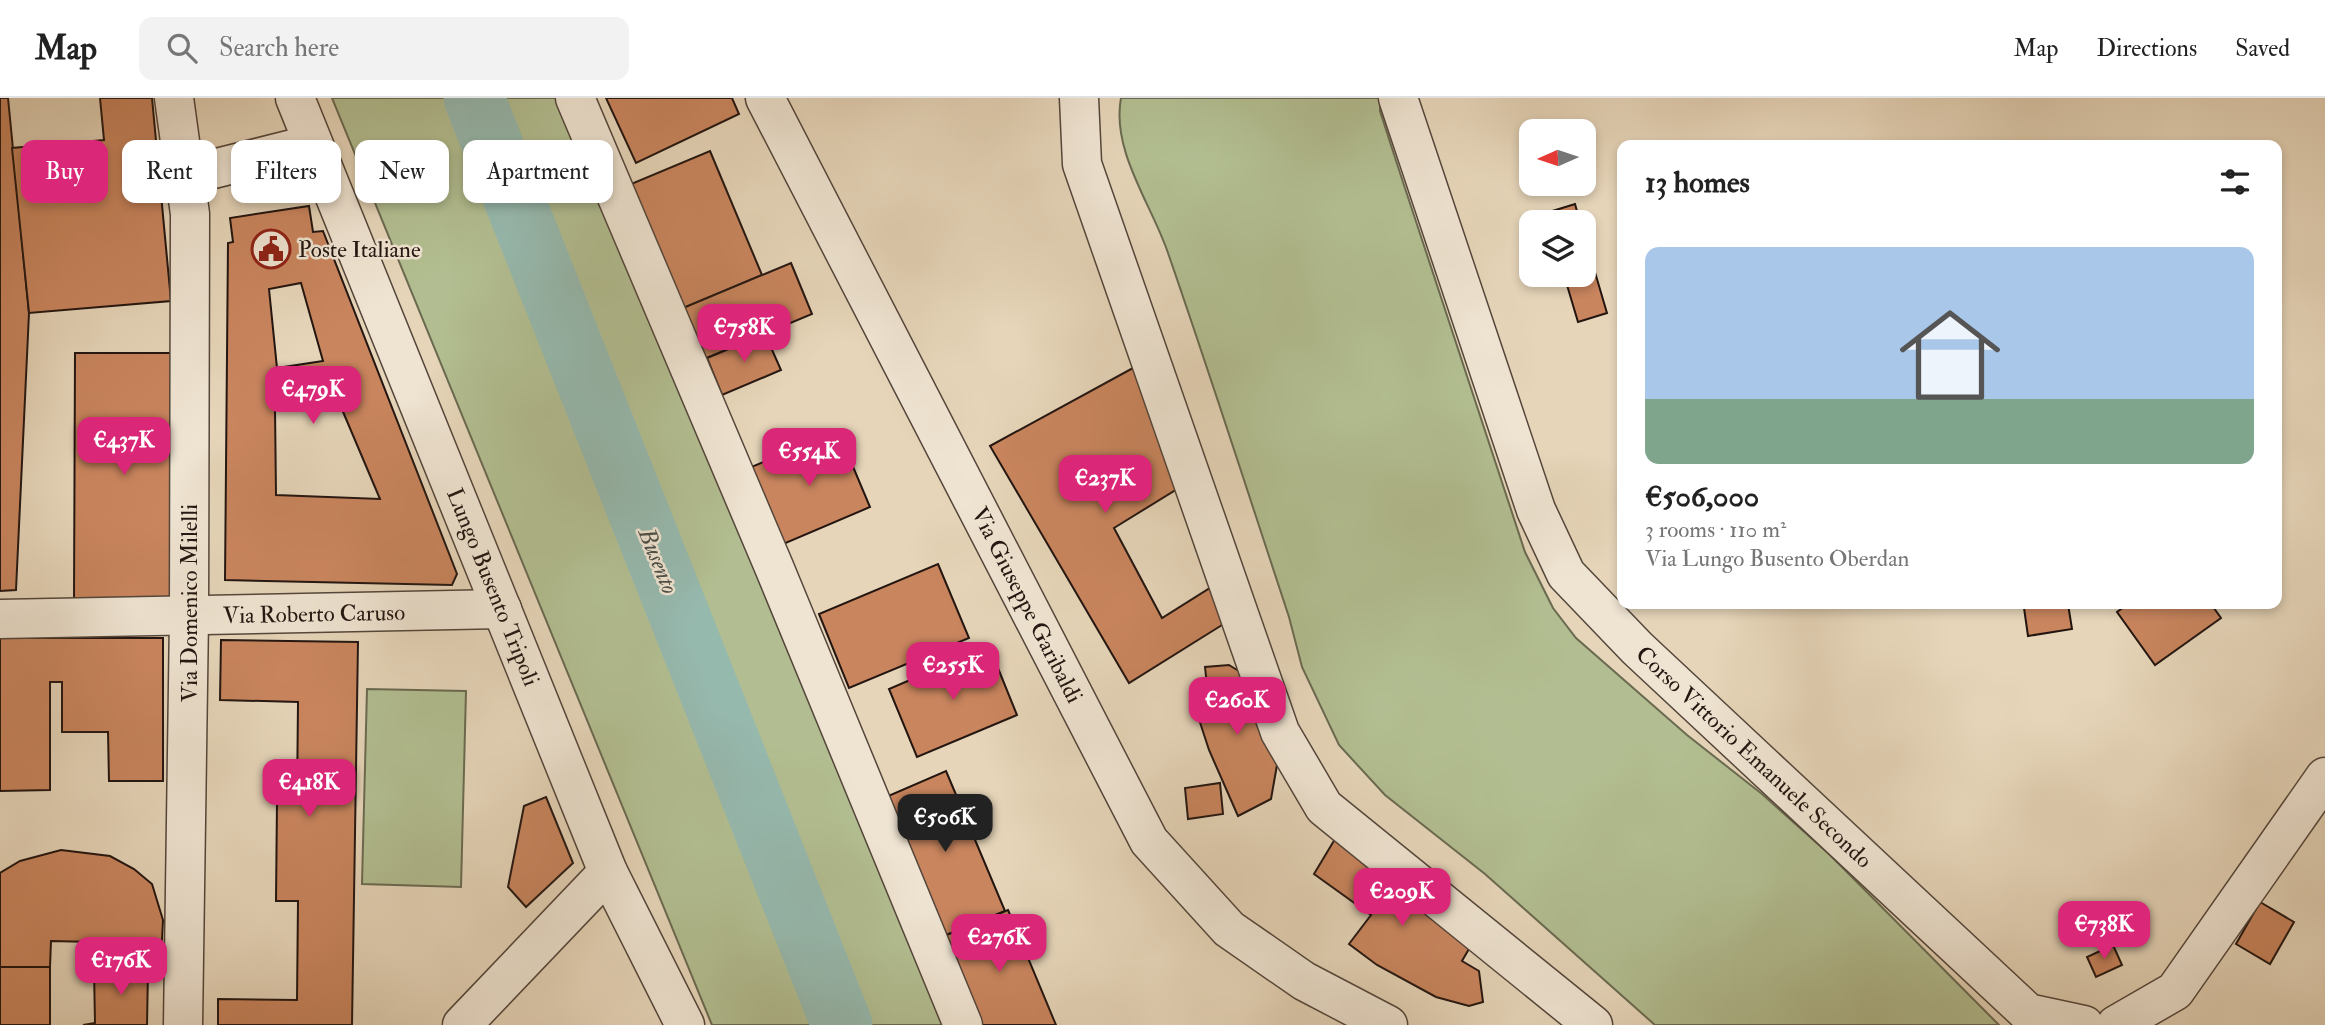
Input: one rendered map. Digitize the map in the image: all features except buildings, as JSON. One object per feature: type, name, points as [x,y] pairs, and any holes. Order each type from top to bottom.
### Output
[{"type":"street","name":"Via Domenico Milelli","points":[[174,98],[180,140]]},
{"type":"street","name":"Lungo Busento Tripoli","points":[[295,98],[311,140]]},
{"type":"street","points":[[575,98],[774,567],[963,1025]]},
{"type":"street","name":"Via Giuseppe Garibaldi","points":[[765,98],[1149,841],[1229,929],[1304,981],[1388,1025]]},
{"type":"street","points":[[1079,98],[1082,164],[1280,732],[1324,807],[1594,1025]]},
{"type":"street","name":"Corso Vittorio Emanuele Secondo","points":[[1398,98],[1536,510],[1566,574],[1637,648],[2028,1013],[2084,1025]]},
{"type":"street","name":"Via Domenico Milelli","points":[[183,1025],[189,617],[189,203]]},
{"type":"street","name":"Lungo Busento Tripoli","points":[[337,203],[608,872],[685,1025]]},
{"type":"street","name":"Via Roberto Caruso","points":[[0,619],[502,609]]},
{"type":"street","points":[[2116,1025],[2175,991],[2325,777]]},
{"type":"street","points":[[462,1025],[608,872]]},
{"type":"green space","points":[[332,98],[558,98],[575,140],[463,140],[463,203],[602,203],[944,1025],[712,1025],[375,203],[449,203],[449,140],[355,140],[355,154]]},
{"type":"green space","points":[[1121,98],[1380,98],[1380,111],[1525,552],[1553,608],[1576,638],[1687,735],[1762,794],[1829,854],[1999,1025],[1655,1025],[1485,874],[1385,795],[1339,745],[1302,667],[1289,617],[1184,298],[1161,235],[1127,158],[1119,118]]},
{"type":"green space","points":[[367,689],[466,691],[461,887],[362,884]]},
{"type":"waterway","name":"Busento","points":[[474,98],[842,1025]]},
{"type":"place","name":"Poste Italiane","points":[[271,249]]}]
